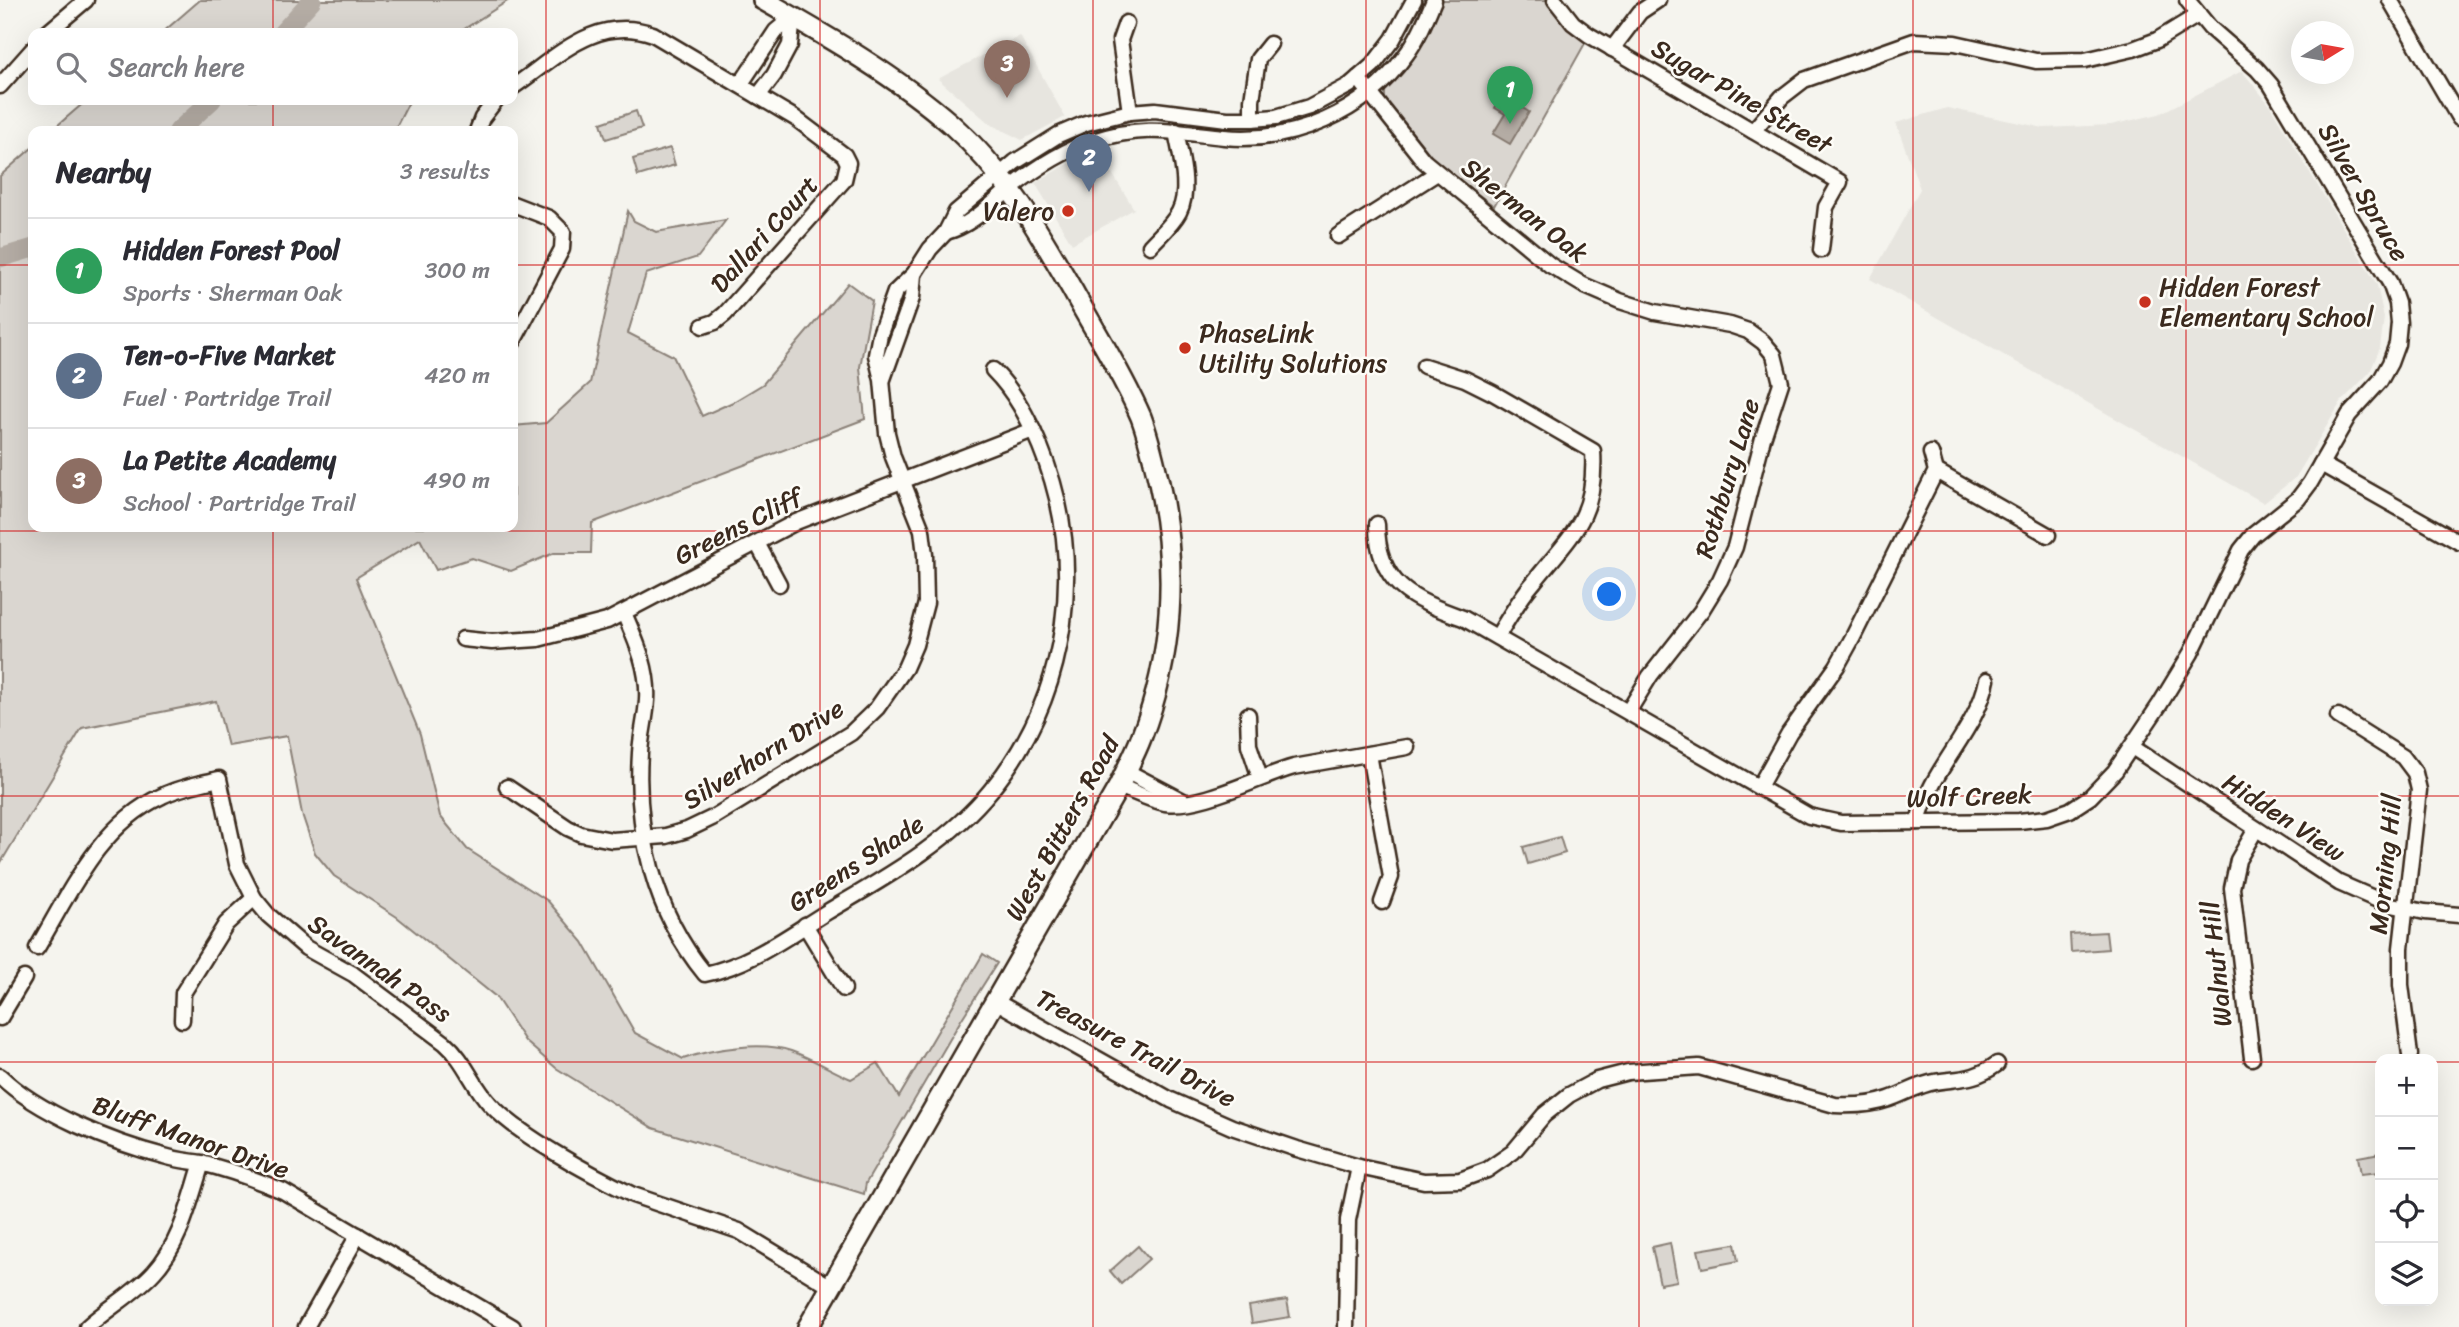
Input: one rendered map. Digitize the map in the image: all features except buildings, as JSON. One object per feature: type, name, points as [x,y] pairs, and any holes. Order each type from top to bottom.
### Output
[{"type":"main road","name":"West Bitters Road","points":[[762,0],[860,57],[914,94],[954,127],[1005,182],[1028,212],[1121,376],[1142,419],[1165,509],[1170,560],[1168,625],[1156,694],[1141,738],[1122,779],[808,1327]]},
{"type":"street","points":[[62,0],[72,12]]},
{"type":"street","points":[[53,28],[86,0]]},
{"type":"street","points":[[1005,182],[1015,162],[1058,135],[1086,123],[1130,112],[1155,110],[1227,119],[1252,119],[1276,117],[1309,107],[1358,78],[1373,65],[1393,39],[1414,0]]},
{"type":"street","points":[[1005,182],[1091,141],[1132,131],[1176,131],[1225,138],[1253,138],[1300,130],[1343,111],[1371,93],[1405,57],[1434,0]]},
{"type":"street","name":"Sugar Pine Street","points":[[1555,0],[1573,23],[1612,49],[1840,182],[1826,207],[1821,250]]},
{"type":"street","points":[[1612,49],[1640,12],[1658,0]]},
{"type":"street","name":"Silver Spruce","points":[[2187,0],[2198,15],[2257,69],[2288,110],[2390,284],[2397,303],[2399,323]]},
{"type":"street","points":[[2390,0],[2459,118]]},
{"type":"street","points":[[1753,131],[1782,97],[1804,80],[1914,41],[1955,43],[2036,61],[2085,60],[2110,56],[2145,45],[2178,29],[2198,15]]},
{"type":"street","points":[[740,86],[776,31],[793,17]]},
{"type":"street","points":[[518,84],[586,37],[623,27],[653,34],[758,96],[774,75],[790,45],[793,17]]},
{"type":"street","points":[[1126,23],[1121,40],[1130,112]]},
{"type":"street","points":[[1252,119],[1258,59],[1270,44]]},
{"type":"street","points":[[0,86],[28,55]]},
{"type":"street","name":"Sherman Oak","points":[[1358,78],[1409,144],[1437,173],[1550,265],[1583,285],[1620,301],[1655,312],[1730,325],[1748,331],[1774,355]]},
{"type":"street","name":"Dallari Court","points":[[703,326],[715,322],[725,314],[844,180],[848,163],[844,155],[795,118],[758,96]]},
{"type":"street","points":[[479,126],[492,105]]},
{"type":"street","points":[[1225,138],[1227,119]]},
{"type":"street","points":[[1150,246],[1180,211],[1184,197],[1176,131]]},
{"type":"street","points":[[1338,236],[1437,173]]},
{"type":"street","name":"Silverhorn Drive","points":[[507,787],[581,834],[612,840],[644,839],[687,830],[754,794],[851,733],[877,708],[892,689],[915,645],[926,603],[922,530],[887,433],[882,380],[876,355],[895,292],[914,274],[946,232],[964,227],[1005,182]]},
{"type":"street","points":[[518,206],[549,218],[563,232],[563,241],[562,249],[518,333]]},
{"type":"street","name":"Silverhorn Drive","points":[[882,380],[912,298],[914,274]]},
{"type":"street","name":"Wolf Creek","points":[[1377,524],[1379,554],[1387,572],[1400,588],[1434,608],[1463,618],[1792,807],[1818,819],[1840,823],[2019,821],[2059,815],[2100,789],[2132,747],[2191,653],[2241,550],[2253,535],[2298,499],[2349,415],[2380,381],[2397,344],[2399,323]]},
{"type":"street","points":[[884,324],[901,330]]},
{"type":"street","name":"Rothbury Lane","points":[[1628,712],[1650,676],[1701,611],[1720,580],[1735,547],[1763,438],[1777,402],[1781,383],[1774,355]]},
{"type":"street","points":[[1424,366],[1484,388],[1593,451],[1591,492],[1578,528],[1531,585],[1497,637]]},
{"type":"street","name":"Greens Shade","points":[[644,839],[667,915],[692,958],[705,974],[725,970],[743,962],[920,856],[966,817],[991,790],[1023,746],[1044,702],[1060,648],[1067,577],[1056,492],[1033,430],[1010,387],[993,370]]},
{"type":"street","name":"Greens Cliff","points":[[463,639],[492,642],[538,639],[585,628],[624,613],[808,517],[1033,430]]},
{"type":"street","points":[[1759,787],[1789,733],[1837,666],[1853,638],[1936,471],[1931,453]]},
{"type":"street","points":[[2321,464],[2459,542]]},
{"type":"street","points":[[1936,471],[2048,535]]},
{"type":"street","points":[[757,542],[779,584]]},
{"type":"street","points":[[624,613],[641,650],[648,687],[640,752],[639,797],[644,839]]},
{"type":"street","points":[[1918,822],[1929,788],[1982,701],[1987,680]]},
{"type":"street","points":[[1248,715],[1249,745],[1260,778]]},
{"type":"street","name":"Morning Hill","points":[[2338,716],[2403,757],[2415,773],[2419,790],[2400,967],[2410,1054]]},
{"type":"street","points":[[1122,779],[1163,797],[1183,801],[1212,797],[1294,767],[1407,747]]},
{"type":"street","name":"Hidden View","points":[[2132,747],[2339,883],[2387,904],[2459,915]]},
{"type":"street","points":[[1369,754],[1391,877],[1381,902]]},
{"type":"street","name":"Savannah Pass","points":[[37,948],[89,860],[128,818],[161,796],[219,779],[232,847],[254,898],[292,938],[353,974],[457,1053],[491,1105],[537,1140],[633,1195],[739,1231],[831,1287]]},
{"type":"street","name":"Walnut Hill","points":[[2252,1058],[2232,888],[2238,859],[2256,829]]},
{"type":"street","points":[[182,1020],[183,992],[226,924],[254,898]]},
{"type":"street","points":[[805,925],[844,989]]},
{"type":"street","points":[[0,1018],[24,978]]},
{"type":"street","name":"Treasure Trail Drive","points":[[995,1001],[1171,1100],[1232,1127],[1359,1167],[1435,1182],[1460,1180],[1477,1174],[1513,1152],[1544,1115],[1569,1095],[1597,1080],[1628,1072],[1699,1067],[1835,1105],[1848,1106],[1888,1099],[1934,1082],[1971,1078],[1983,1074],[1997,1064]]},
{"type":"street","name":"Bluff Manor Drive","points":[[0,1076],[21,1093],[79,1126],[164,1157],[202,1163],[251,1177],[283,1191],[513,1327]]},
{"type":"street","points":[[87,1327],[146,1280],[163,1261],[176,1239],[202,1163]]},
{"type":"street","points":[[1346,1327],[1348,1220],[1359,1167]]},
{"type":"street","points":[[306,1327],[358,1235]]},
{"type":"shaded area","points":[[200,0],[509,0],[466,28],[168,28]]},
{"type":"shaded area","points":[[1441,0],[1550,0],[1588,38],[1494,206],[1438,165],[1385,99],[1385,89],[1417,47]]},
{"type":"shaded area","points":[[1020,36],[1065,117],[1022,140],[990,124],[938,79]]},
{"type":"shaded area","name":"Hidden Forest Elementary School","points":[[2242,71],[2269,104],[2377,285],[2384,318],[2380,348],[2370,372],[2341,402],[2296,477],[2264,503],[1870,279],[1920,189],[1896,123],[1947,108],[2044,128],[2111,125],[2159,114]]},
{"type":"shaded area","points":[[1502,95],[1529,112],[1510,144],[1493,134],[1505,114],[1495,108]]},
{"type":"shaded area","points":[[81,105],[407,105],[397,126],[57,126]]},
{"type":"shaded area","points":[[636,111],[642,128],[606,139],[601,123]]},
{"type":"shaded area","points":[[1096,147],[1134,209],[1072,244],[1035,183]]},
{"type":"shaded area","points":[[670,148],[675,165],[638,176],[633,159]]},
{"type":"shaded area","points":[[28,151],[28,532],[518,532],[518,426],[546,423],[590,383],[628,211],[634,221],[656,232],[726,220],[698,257],[646,274],[628,333],[673,356],[702,416],[763,384],[848,283],[872,301],[860,367],[865,419],[592,523],[591,553],[554,553],[511,571],[472,558],[436,570],[420,539],[356,578],[420,734],[440,816],[467,849],[548,901],[583,942],[635,1033],[683,1059],[708,1052],[751,1046],[779,1048],[806,1057],[851,1079],[878,1063],[899,1097],[983,954],[997,963],[866,1183],[864,1194],[653,1128],[556,1068],[525,1041],[496,997],[397,917],[334,876],[315,853],[302,814],[287,736],[228,746],[216,701],[82,728],[0,864],[0,176]]},
{"type":"shaded area","points":[[1560,837],[1565,853],[1528,864],[1523,847]]},
{"type":"shaded area","points":[[2106,932],[2108,949],[2071,952],[2070,934]]},
{"type":"shaded area","points":[[2375,1154],[2375,1173],[2361,1174],[2358,1157]]},
{"type":"shaded area","points":[[1670,1243],[1677,1281],[1660,1284],[1652,1247]]},
{"type":"shaded area","points":[[1735,1244],[1738,1261],[1702,1268],[1698,1250]]},
{"type":"shaded area","points":[[1138,1246],[1149,1259],[1121,1284],[1110,1271]]},
{"type":"shaded area","points":[[1287,1300],[1290,1317],[1252,1323],[1249,1306]]},
{"type":"waterway","points":[[287,28],[312,0]]},
{"type":"waterway","points":[[183,126],[207,105]]},
{"type":"waterway","points":[[0,258],[28,250]]},
{"type":"place","name":"La Petite Academy","points":[[1007,98]]},
{"type":"place","name":"Hidden Forest Pool","points":[[1510,124]]},
{"type":"place","name":"Ten-o-Five Market","points":[[1089,192]]},
{"type":"place","name":"Valero","points":[[1068,211]]},
{"type":"place","name":"Hidden Forest Elementary School","points":[[2145,302]]},
{"type":"place","name":"PhaseLink Utility Solutions","points":[[1185,348]]}]
